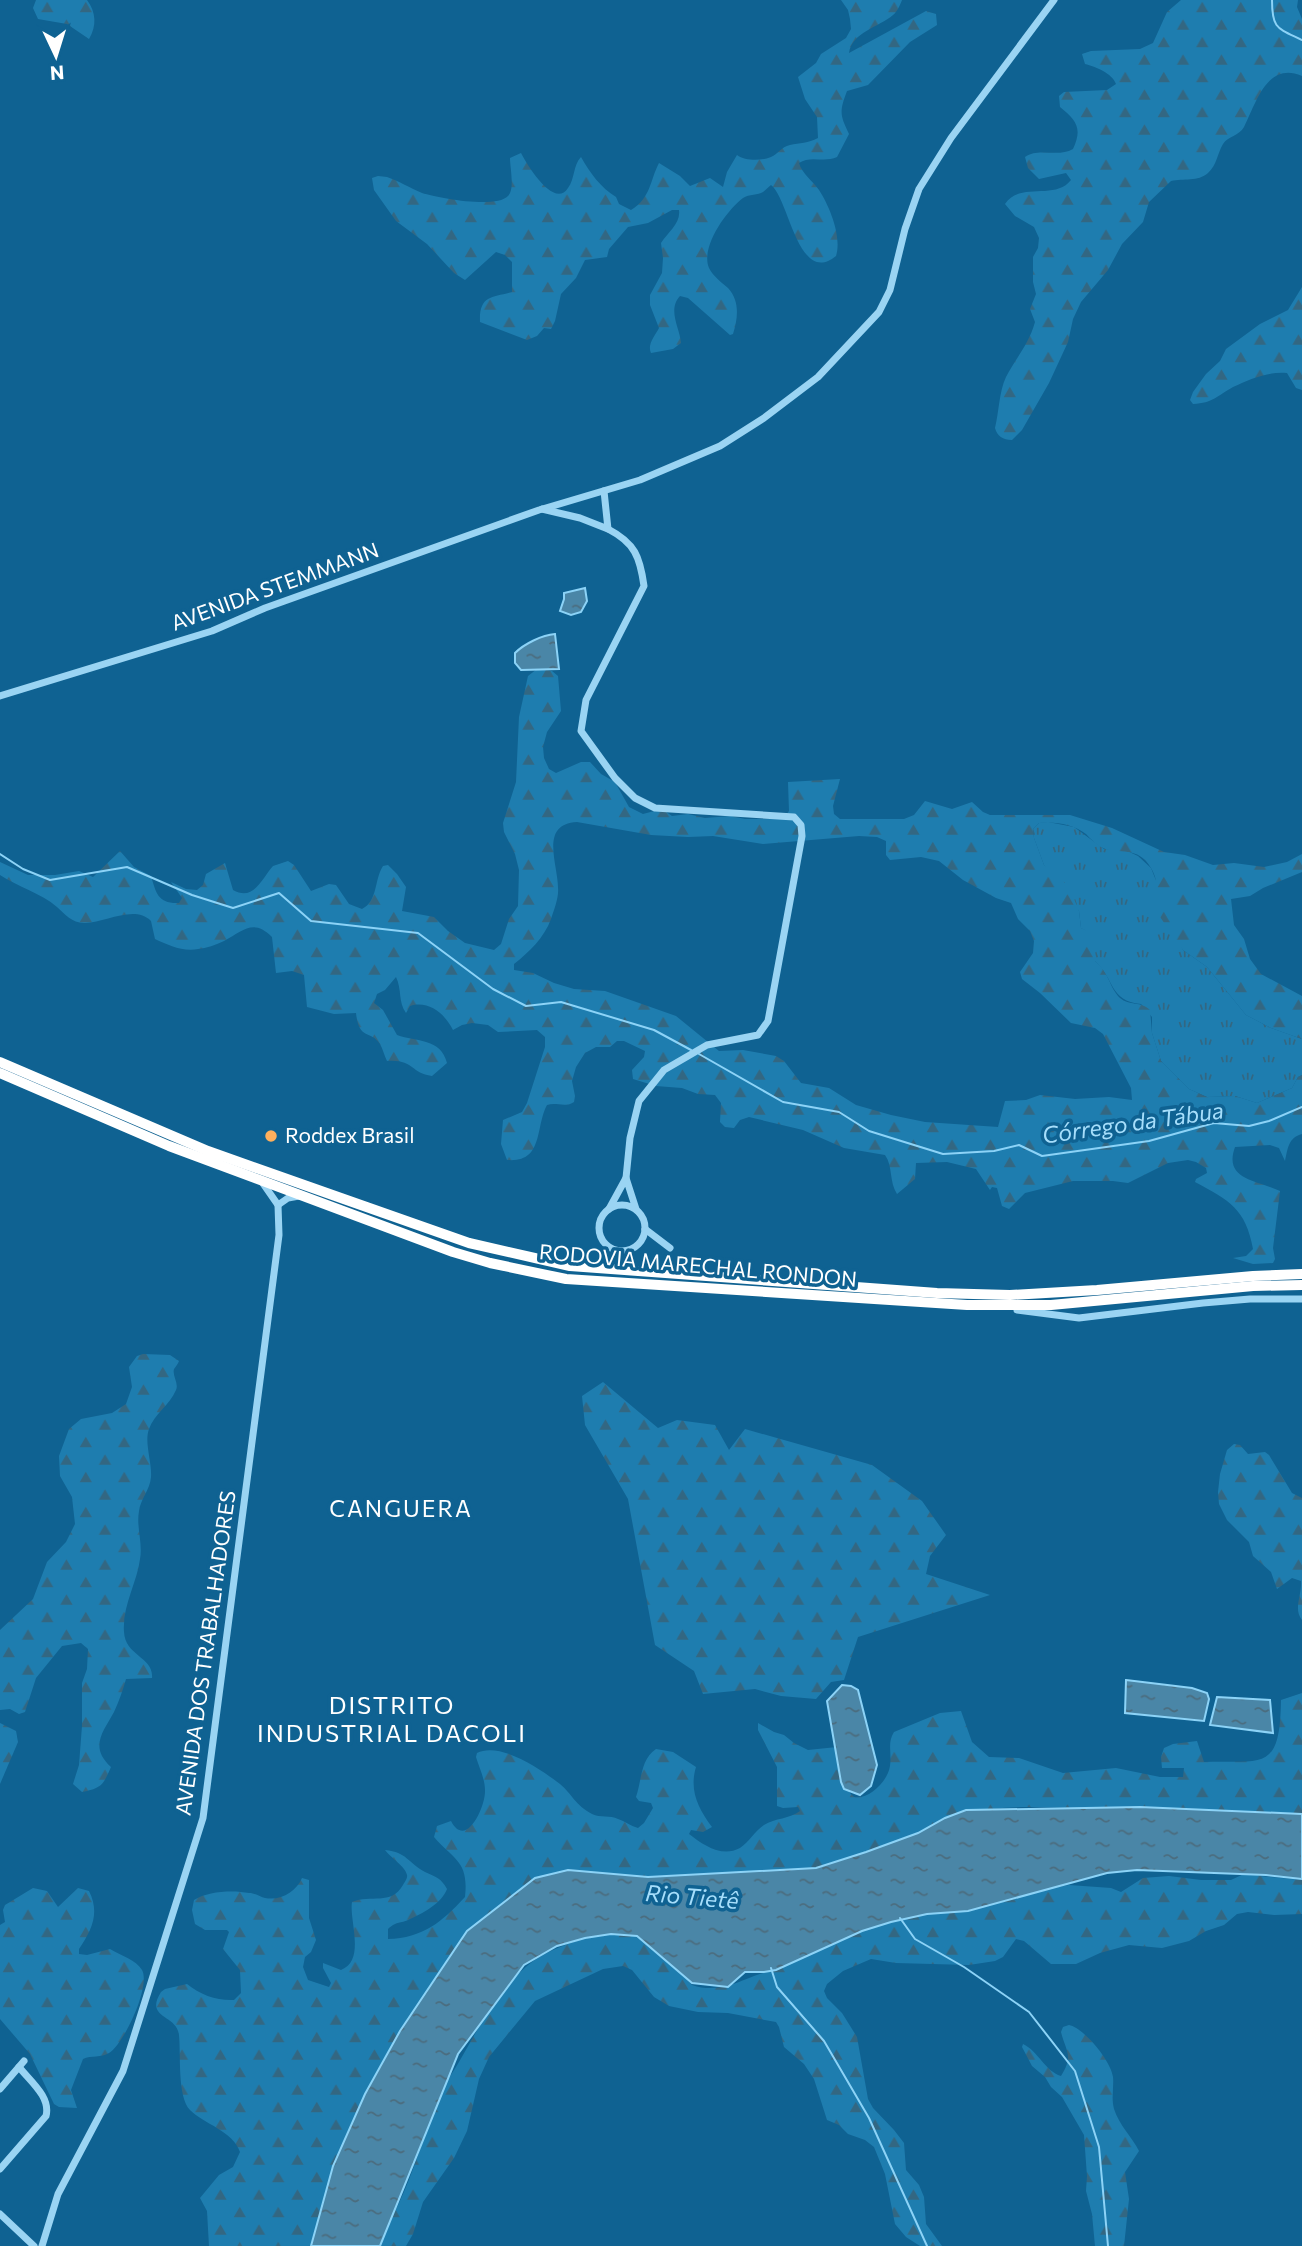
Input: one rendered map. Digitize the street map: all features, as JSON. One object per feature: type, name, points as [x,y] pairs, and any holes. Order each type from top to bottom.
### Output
[{"type":"highway","name":"RODOVIA MARECHAL RONDON","points":[[0,1062],[208,1150],[341,1198],[469,1243],[570,1266],[937,1293],[1010,1294],[1097,1290],[1253,1276],[1302,1275]]},
{"type":"highway","name":"RODOVIA MARECHAL RONDON","points":[[0,1073],[169,1146],[453,1252],[566,1279],[967,1305],[1051,1305],[1254,1286],[1302,1285]]},
{"type":"street","name":"AVENIDA STEMMANN","points":[[0,696],[212,631],[265,608],[542,509],[640,480],[720,446],[789,401],[842,354],[879,312],[890,290],[905,229],[919,188],[951,138],[1054,0]]},
{"type":"street","points":[[604,491],[608,529]]},
{"type":"street","points":[[542,509],[580,518],[622,536],[635,550],[641,565],[644,586],[586,700],[581,731],[615,778],[635,798],[655,808],[794,817],[801,825],[802,836],[768,1021],[758,1035],[707,1045],[664,1070],[639,1101],[630,1138],[626,1178],[600,1222],[599,1230],[606,1244],[620,1251],[635,1247],[645,1229],[645,1222],[637,1210],[626,1178]]},
{"type":"street","points":[[262,1181],[278,1205],[288,1198],[301,1195]]},
{"type":"street","name":"AVENIDA DOS TRABALHADORES","points":[[42,2246],[58,2194],[123,2071],[203,1818],[279,1234],[278,1205]]},
{"type":"street","points":[[609,1209],[624,1205],[637,1210]]},
{"type":"street","points":[[645,1229],[670,1248]]},
{"type":"street","points":[[967,1305],[1079,1318],[1203,1303],[1302,1299]]},
{"type":"street","points":[[0,2089],[21,2064],[46,2101],[47,2111],[46,2116],[0,2169]]},
{"type":"street","points":[[0,2214],[34,2246]]},
{"type":"green space","points":[[36,0],[87,0],[94,19],[89,39],[67,24],[38,19],[33,8]]},
{"type":"green space","points":[[841,0],[902,0],[893,15],[855,40],[849,53],[926,11],[936,14],[937,25],[910,42],[868,85],[847,91],[842,113],[849,134],[837,157],[799,163],[819,190],[831,213],[836,231],[836,256],[823,262],[812,260],[803,251],[771,185],[761,193],[743,198],[723,220],[712,240],[707,259],[711,271],[735,298],[737,316],[733,334],[730,335],[688,298],[680,296],[676,301],[674,313],[681,343],[673,349],[651,353],[651,343],[659,328],[650,305],[650,295],[662,273],[661,243],[676,223],[679,210],[672,210],[648,223],[628,227],[609,249],[607,257],[585,260],[576,278],[561,294],[551,329],[544,328],[537,336],[527,340],[480,322],[484,302],[512,292],[512,262],[505,255],[496,252],[465,280],[454,273],[427,244],[396,221],[374,190],[372,178],[378,176],[440,197],[480,202],[502,200],[508,196],[511,189],[510,158],[521,153],[541,182],[555,193],[562,193],[568,188],[581,157],[596,180],[616,197],[619,204],[631,210],[643,200],[659,163],[690,186],[710,178],[723,187],[727,172],[737,155],[758,160],[773,156],[787,146],[818,138],[817,117],[805,99],[798,77],[816,63],[821,54],[846,38],[851,29],[850,19]]},
{"type":"green space","points":[[1181,0],[1298,0],[1297,7],[1302,19],[1302,76],[1290,73],[1271,79],[1258,96],[1244,127],[1223,144],[1208,173],[1195,179],[1171,181],[1149,202],[1143,222],[1122,244],[1108,270],[1081,302],[1073,319],[1068,342],[1049,383],[1022,430],[1012,440],[1003,438],[995,428],[1002,389],[1035,322],[1030,309],[1036,294],[1033,257],[1039,238],[1034,227],[1015,216],[1005,204],[1011,197],[1019,194],[1056,189],[1071,180],[1066,173],[1039,179],[1028,168],[1025,157],[1036,153],[1061,153],[1073,149],[1078,130],[1070,116],[1060,107],[1059,96],[1064,92],[1107,90],[1116,84],[1107,74],[1085,64],[1082,54],[1091,51],[1140,49],[1153,43],[1167,12]]},
{"type":"green space","points":[[1302,287],[1302,390],[1296,388],[1287,373],[1273,373],[1239,384],[1210,401],[1193,404],[1190,400],[1193,392],[1220,361],[1226,349],[1260,324],[1288,310]]},
{"type":"green space","points":[[537,669],[552,671],[558,676],[561,711],[547,732],[543,747],[549,769],[556,773],[581,762],[590,762],[601,774],[615,782],[629,807],[643,814],[662,809],[672,816],[688,814],[705,818],[731,816],[745,819],[783,819],[789,811],[788,782],[840,779],[833,806],[834,814],[840,819],[904,819],[914,815],[925,801],[952,809],[972,802],[990,815],[1070,815],[1112,828],[1164,852],[1185,855],[1213,865],[1234,863],[1264,867],[1287,862],[1302,854],[1302,872],[1250,896],[1231,899],[1234,925],[1244,939],[1250,959],[1261,974],[1302,996],[1302,1039],[1271,1028],[1246,1015],[1207,967],[1183,950],[1151,904],[1156,880],[1151,868],[1140,856],[1103,848],[1081,831],[1063,824],[1039,823],[1033,829],[1044,865],[1065,883],[1079,911],[1081,928],[1090,932],[1096,940],[1095,961],[1120,998],[1150,1010],[1152,1033],[1161,1061],[1189,1089],[1207,1097],[1235,1096],[1257,1103],[1292,1088],[1302,1075],[1302,1134],[1291,1141],[1285,1161],[1279,1148],[1270,1145],[1235,1147],[1233,1158],[1238,1173],[1280,1191],[1273,1263],[1253,1264],[1233,1258],[1246,1256],[1253,1249],[1246,1224],[1234,1207],[1195,1182],[1207,1173],[1206,1168],[1196,1162],[1188,1160],[1168,1163],[1128,1183],[1073,1181],[1025,1193],[1009,1209],[1002,1206],[997,1188],[992,1187],[990,1190],[976,1169],[947,1162],[916,1163],[915,1179],[897,1194],[885,1155],[844,1148],[803,1130],[749,1117],[740,1120],[734,1128],[725,1127],[720,1122],[721,1103],[715,1095],[656,1086],[633,1079],[632,1070],[644,1057],[645,1051],[624,1041],[617,1041],[610,1047],[596,1047],[585,1053],[576,1067],[572,1081],[574,1102],[568,1105],[547,1105],[533,1150],[527,1156],[507,1160],[501,1144],[503,1120],[522,1112],[527,1103],[545,1047],[545,1037],[537,1030],[498,1032],[488,1025],[472,1023],[453,1030],[441,1014],[430,1007],[410,1006],[406,1013],[396,977],[385,990],[377,994],[374,1003],[383,1010],[397,1035],[427,1042],[444,1055],[447,1063],[432,1076],[425,1074],[402,1062],[387,1061],[380,1044],[360,1028],[356,1013],[334,1014],[307,1007],[304,975],[292,971],[276,973],[272,937],[259,928],[248,928],[208,947],[181,949],[155,939],[151,921],[144,916],[127,914],[92,923],[80,923],[69,918],[44,898],[0,875],[0,862],[28,875],[55,875],[79,871],[93,877],[120,851],[134,867],[151,876],[162,899],[179,903],[182,898],[171,882],[186,889],[197,890],[203,885],[206,874],[225,863],[233,890],[247,893],[257,887],[273,866],[288,861],[294,865],[311,891],[329,884],[336,885],[349,904],[362,909],[371,901],[383,866],[388,865],[406,887],[402,911],[434,917],[465,943],[494,950],[501,944],[509,919],[518,906],[519,870],[503,823],[516,782],[519,717],[528,676]],"holes":[[[577,822],[651,835],[713,836],[763,844],[859,836],[877,837],[886,841],[886,855],[890,860],[921,857],[939,861],[963,880],[1011,903],[1018,919],[1030,931],[1034,941],[1033,953],[1020,972],[1022,979],[1071,1023],[1095,1028],[1103,1034],[1131,1088],[1132,1100],[1040,1095],[1026,1100],[1005,1101],[998,1127],[925,1122],[891,1115],[856,1105],[829,1088],[801,1083],[784,1061],[776,1056],[743,1050],[719,1051],[676,1016],[605,991],[574,989],[533,973],[514,970],[514,964],[544,932],[555,908],[558,892],[553,847],[558,830],[565,824]]]},
{"type":"green space","points":[[1039,823],[1074,827],[1104,849],[1125,850],[1138,856],[1151,868],[1157,883],[1156,892],[1183,950],[1207,967],[1246,1015],[1271,1028],[1302,1039],[1302,1075],[1292,1088],[1257,1103],[1235,1096],[1207,1097],[1189,1089],[1161,1061],[1152,1033],[1152,1017],[1141,1004],[1123,999],[1118,994],[1095,961],[1093,938],[1081,928],[1079,911],[1044,865],[1033,829]]},
{"type":"green space","points":[[170,1355],[179,1361],[174,1369],[176,1390],[154,1419],[148,1434],[151,1477],[139,1511],[140,1559],[124,1622],[129,1646],[149,1665],[152,1678],[126,1679],[116,1708],[100,1739],[101,1753],[111,1767],[101,1785],[82,1792],[73,1784],[79,1765],[82,1683],[87,1669],[88,1649],[81,1643],[62,1646],[36,1678],[25,1712],[19,1714],[10,1709],[0,1710],[0,1630],[33,1599],[47,1562],[66,1542],[75,1524],[72,1497],[60,1476],[59,1456],[69,1429],[81,1419],[112,1413],[126,1404],[132,1387],[129,1367],[137,1356]]},
{"type":"green space","points":[[603,1382],[658,1428],[677,1420],[715,1425],[729,1450],[745,1429],[872,1465],[922,1501],[946,1535],[930,1556],[926,1574],[990,1595],[858,1637],[844,1680],[831,1682],[816,1699],[781,1696],[755,1689],[703,1694],[694,1671],[655,1645],[628,1499],[585,1425],[582,1396]]},
{"type":"green space","points":[[1234,1444],[1240,1445],[1248,1454],[1265,1452],[1269,1455],[1292,1493],[1302,1498],[1302,1620],[1298,1606],[1301,1581],[1292,1578],[1277,1589],[1271,1572],[1253,1556],[1249,1542],[1227,1520],[1219,1504],[1220,1474],[1227,1450]]},
{"type":"green space","points":[[1302,1693],[1302,1819],[1138,1809],[996,1808],[967,1813],[834,1872],[676,1885],[588,1875],[315,2246],[209,2246],[207,2211],[200,2198],[219,2175],[233,2167],[240,2152],[231,2139],[196,2115],[186,2104],[181,2085],[177,2028],[156,2007],[161,1992],[165,1989],[187,1984],[203,1994],[222,1999],[234,2000],[241,1993],[240,1970],[223,1949],[229,1932],[205,1930],[195,1924],[192,1910],[194,1900],[213,1893],[228,1892],[277,1898],[292,1891],[302,1878],[309,1880],[309,1918],[316,1940],[311,1952],[305,1957],[303,1967],[308,1980],[329,1987],[331,1983],[323,1963],[341,1970],[349,1965],[353,1958],[355,1939],[352,1902],[393,1895],[406,1879],[404,1869],[385,1850],[403,1855],[419,1869],[438,1878],[447,1889],[431,1908],[388,1929],[388,1939],[422,1932],[448,1914],[465,1897],[466,1885],[462,1868],[434,1837],[437,1826],[451,1821],[457,1829],[463,1831],[469,1828],[479,1814],[485,1790],[477,1753],[497,1751],[520,1759],[560,1784],[592,1814],[615,1818],[638,1828],[653,1808],[651,1803],[639,1801],[636,1797],[644,1765],[656,1749],[673,1752],[696,1767],[694,1791],[712,1827],[703,1832],[691,1830],[689,1834],[707,1846],[726,1852],[740,1848],[764,1825],[800,1811],[798,1807],[777,1806],[777,1767],[758,1730],[758,1723],[808,1750],[837,1747],[850,1793],[854,1797],[860,1797],[877,1788],[886,1778],[894,1732],[940,1713],[961,1711],[972,1742],[989,1757],[1019,1758],[1063,1773],[1116,1768],[1160,1777],[1183,1777],[1184,1768],[1162,1768],[1164,1748],[1197,1741],[1204,1762],[1241,1762],[1264,1758],[1272,1751],[1277,1740],[1281,1700]]},
{"type":"green space","points":[[0,1723],[16,1731],[18,1742],[0,1784]]},
{"type":"green space","points":[[1248,1872],[1260,1876],[1302,1880],[1302,1914],[1237,1914],[1224,1925],[1189,1941],[1162,1948],[1129,1945],[1100,1953],[1076,1964],[1051,1964],[1024,1941],[1016,1939],[1003,1957],[969,1965],[896,1963],[871,1959],[843,1971],[827,1984],[824,1991],[827,1998],[842,2013],[857,2037],[868,2099],[904,2143],[906,2170],[919,2185],[924,2197],[926,2224],[942,2246],[920,2246],[906,2237],[895,2224],[885,2174],[874,2147],[827,2120],[814,2079],[804,2064],[784,2047],[776,2022],[669,2006],[654,1997],[632,1970],[623,1966],[603,1969],[535,2001],[489,2057],[479,2079],[467,2131],[454,2158],[423,2202],[413,2234],[406,2246],[375,2246],[404,2193],[440,2094],[481,2024],[516,1976],[532,1962],[555,1949],[599,1933],[627,1934],[652,1946],[692,1985],[716,1988],[778,1968],[883,1920],[1069,1885],[1111,1888],[1121,1892],[1143,1878],[1169,1876],[1231,1880]]},
{"type":"green space","points":[[33,1888],[47,1891],[58,1907],[78,1888],[89,1891],[94,1907],[93,1921],[79,1954],[87,1955],[110,1949],[136,1963],[144,1978],[134,2014],[115,2048],[106,2055],[83,2059],[71,2090],[77,2108],[54,2104],[30,2054],[0,2019],[0,1925],[5,1922],[3,1910],[5,1905]]},
{"type":"green space","points":[[1069,2025],[1089,2039],[1111,2070],[1114,2109],[1139,2151],[1125,2172],[1129,2199],[1124,2246],[1095,2246],[1092,2214],[1086,2191],[1084,2135],[1062,2097],[1032,2066],[1022,2047],[1023,2044],[1028,2047],[1050,2070],[1061,2076],[1068,2058],[1061,2032],[1063,2027]]},
{"type":"water","points":[[585,588],[587,601],[581,612],[571,615],[560,611],[564,593]]},
{"type":"water","points":[[555,634],[559,669],[521,670],[515,663],[515,653],[534,640]]},
{"type":"water","points":[[1126,1680],[1192,1688],[1207,1693],[1209,1699],[1204,1721],[1125,1713]]},
{"type":"water","points":[[842,1685],[858,1690],[877,1765],[871,1786],[860,1795],[844,1789],[841,1782],[827,1701]]},
{"type":"water","points":[[1217,1697],[1270,1700],[1273,1733],[1210,1725]]},
{"type":"water","name":"Rio Tietê","points":[[1140,1807],[1302,1814],[1302,1879],[1137,1870],[1107,1873],[968,1911],[927,1914],[891,1922],[862,1931],[776,1970],[745,1972],[728,1987],[692,1983],[637,1936],[611,1934],[557,1946],[524,1965],[458,2054],[380,2246],[311,2246],[333,2166],[365,2094],[400,2031],[467,1931],[535,1878],[568,1870],[648,1877],[816,1868],[918,1833],[966,1810]]},
{"type":"waterway","points":[[1272,0],[1275,22],[1287,33],[1302,40]]},
{"type":"waterway","name":"Córrego da Tábua","points":[[0,854],[23,869],[50,880],[127,867],[192,895],[233,908],[279,893],[311,921],[418,933],[493,989],[526,1006],[561,1002],[654,1030],[691,1050]]},
{"type":"waterway","name":"Córrego da Tábua","points":[[699,1054],[783,1102],[839,1112],[869,1131],[943,1154],[994,1151],[1019,1145],[1042,1156],[1149,1141],[1214,1123],[1249,1126],[1302,1107]]},
{"type":"waterway","points":[[900,1918],[915,1939],[964,1967],[1029,2012],[1075,2071],[1099,2147],[1108,2246]]},
{"type":"waterway","points":[[771,1968],[777,1987],[824,2041],[869,2118],[927,2246]]},
{"type":"place","name":"Roddex Brasil","points":[[271,1136]]},
{"type":"district","name":"CANGUERA","points":[[401,1509]]},
{"type":"district","name":"DISTRITO INDUSTRIAL DACOLI","points":[[392,1720]]}]
